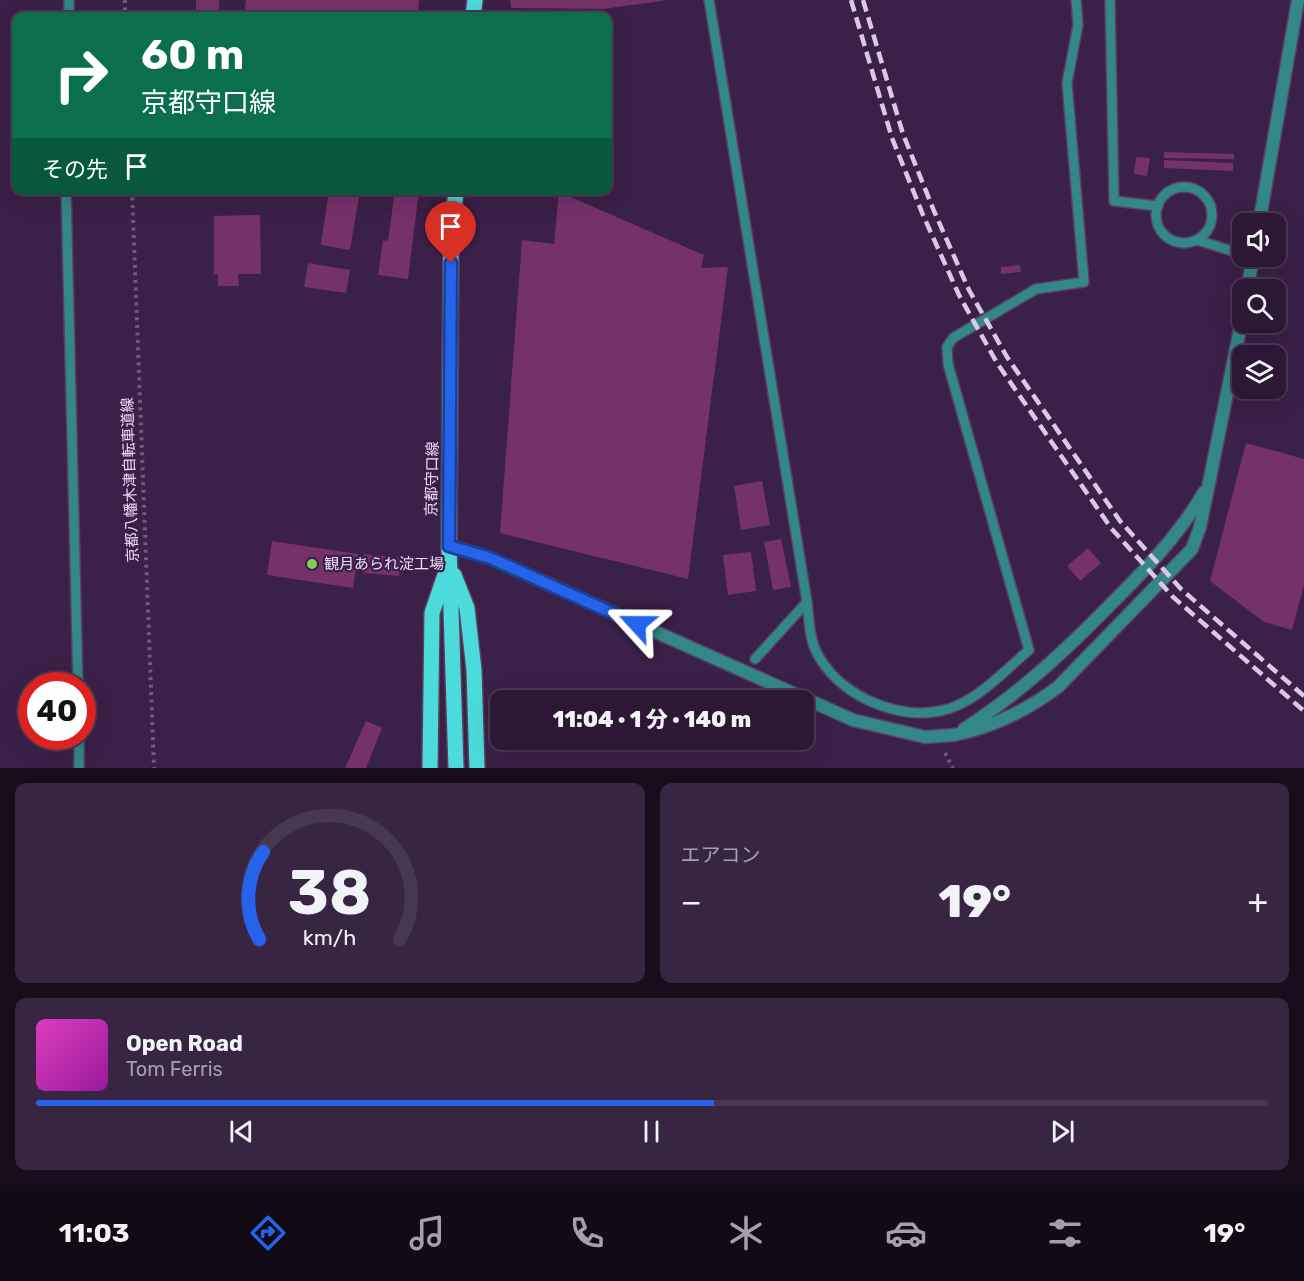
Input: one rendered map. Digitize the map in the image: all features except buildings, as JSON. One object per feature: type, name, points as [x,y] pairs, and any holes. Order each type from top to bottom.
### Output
[{"type":"main road","name":"京都守口線","points":[[456,195],[451,241],[449,563],[456,768]]},
{"type":"main road","points":[[430,768],[432,613],[449,563]]},
{"type":"main road","points":[[449,563],[467,608],[474,670],[477,768]]},
{"type":"street","points":[[1260,213],[1298,0]]},
{"type":"street","points":[[449,546],[490,558],[853,720],[925,737],[954,735],[1008,719],[1034,705],[1058,687],[1192,549],[1200,526],[1239,333]]},
{"type":"street","points":[[954,735],[1025,686],[1083,633],[1165,550],[1194,510],[1209,483]]},
{"type":"lane","points":[[709,0],[814,649],[839,682],[869,701],[906,711],[940,711],[977,694],[1029,650],[948,364],[947,348],[953,338],[1036,289],[1084,282],[1067,83],[1078,26],[1076,0]]},
{"type":"lane","points":[[1110,0],[1114,201],[1158,206]]},
{"type":"lane","points":[[1197,240],[1204,234],[1212,218],[1212,209],[1203,194],[1186,187],[1177,188],[1162,198],[1158,206],[1157,222],[1166,236],[1181,243],[1197,240],[1232,251]]},
{"type":"lane","points":[[66,195],[78,672]]},
{"type":"lane","points":[[755,659],[807,602]]},
{"type":"lane","points":[[79,750],[79,768]]},
{"type":"path","name":"京都八幡木津自転車道線","points":[[132,195],[154,768]]},
{"type":"railway","points":[[851,0],[892,138],[959,295],[997,363],[1111,528],[1173,597],[1304,711]]},
{"type":"railway","points":[[863,0],[903,134],[934,211],[969,290],[1007,357],[1120,521],[1181,589],[1304,696]]},
{"type":"place","name":"観月あられ淀工場","points":[[312,564]]},
{"type":"route","points":[[451,263],[449,546],[490,558],[637,624]]}]
